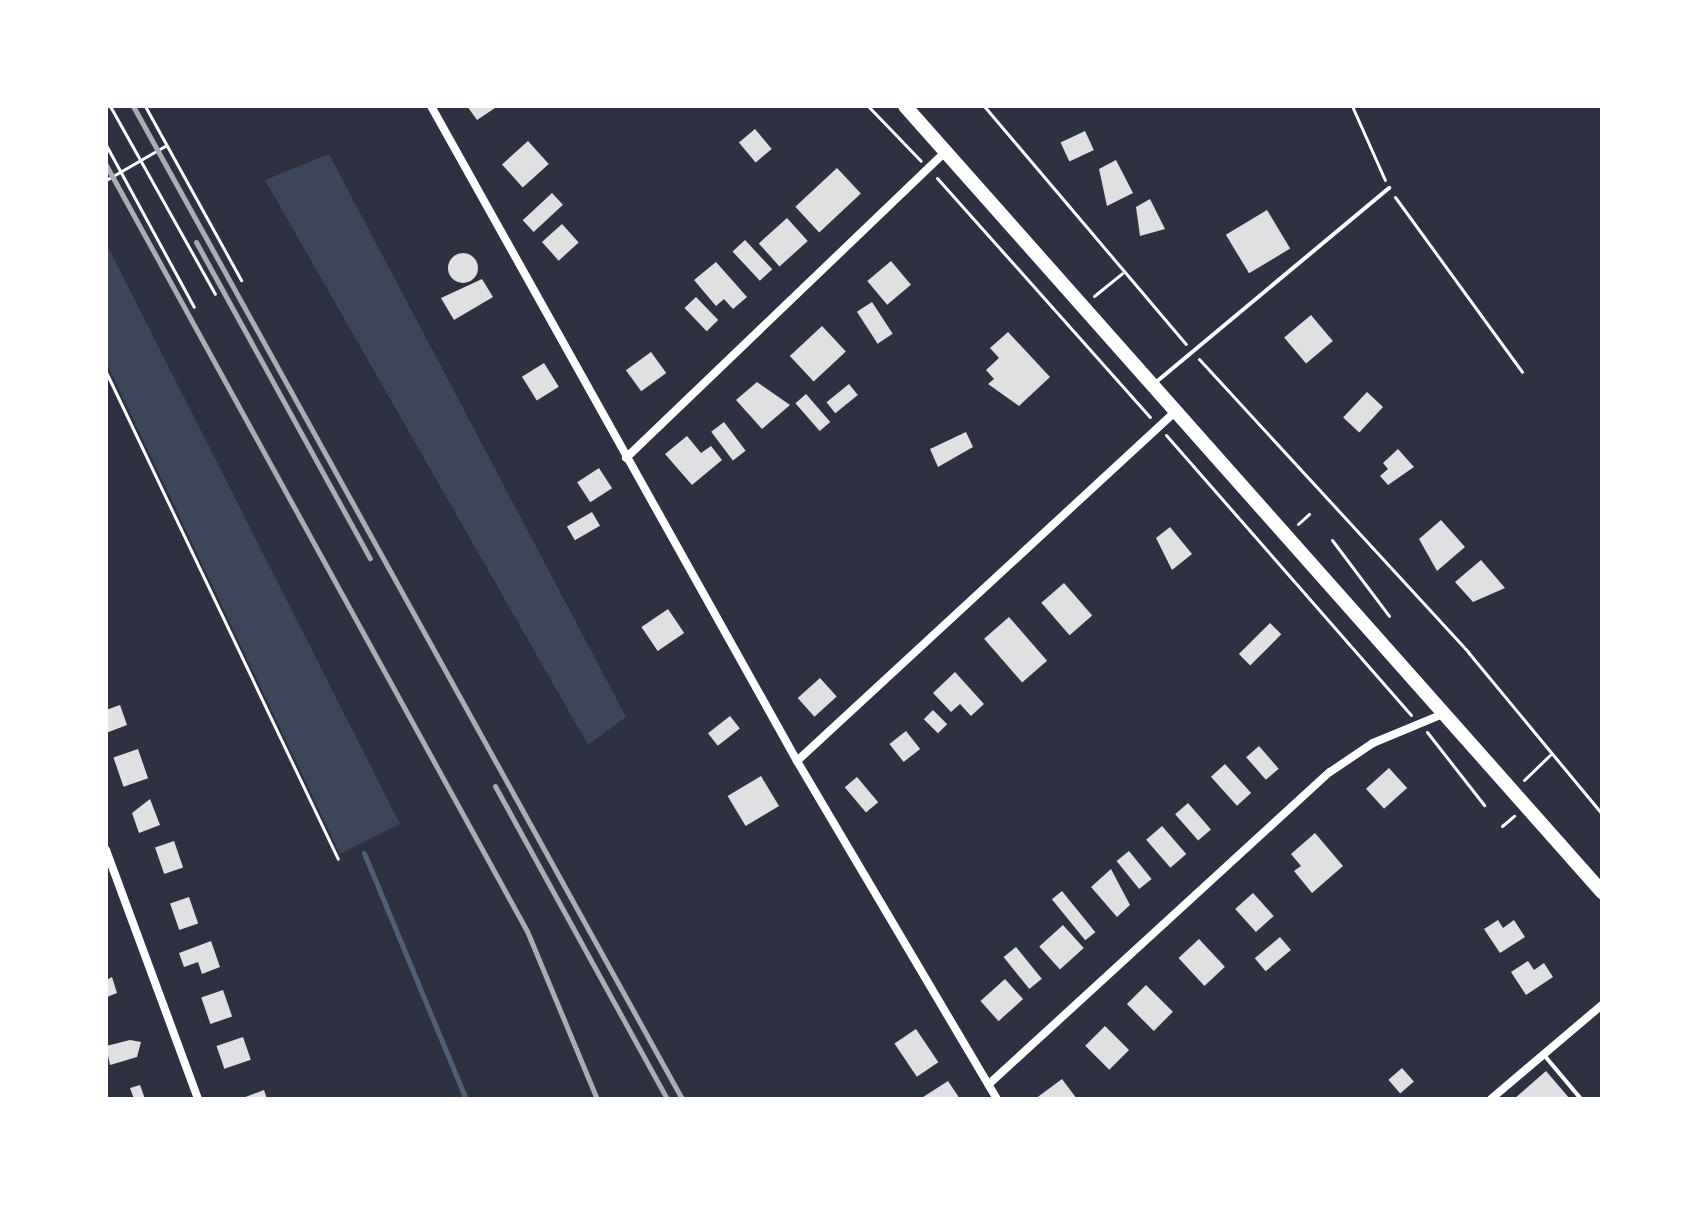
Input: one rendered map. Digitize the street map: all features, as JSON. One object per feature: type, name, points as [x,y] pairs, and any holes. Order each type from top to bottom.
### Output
[{"type":"main road","points":[[905,106],[1085,303],[1602,892]]},
{"type":"street","points":[[431,106],[797,761],[997,1099]]},
{"type":"street","points":[[626,458],[947,151]]},
{"type":"street","points":[[797,761],[1178,409]]},
{"type":"street","points":[[989,1084],[1330,772],[1373,743],[1443,714]]},
{"type":"street","points":[[106,850],[198,1099]]},
{"type":"street","points":[[1491,1099],[1542,1052],[1602,1005]]},
{"type":"lane","points":[[1155,383],[1389,188]]},
{"type":"lane","points":[[1542,1052],[1581,1099]]},
{"type":"path","points":[[110,106],[215,294]]},
{"type":"path","points":[[145,106],[241,280]]},
{"type":"path","points":[[868,106],[1159,427],[1420,725],[1484,805]]},
{"type":"path","points":[[984,106],[1122,273],[1468,652],[1550,755],[1602,814]]},
{"type":"path","points":[[1352,106],[1389,188],[1522,372]]},
{"type":"path","points":[[106,145],[194,307]]},
{"type":"path","points":[[106,180],[166,146]]},
{"type":"path","points":[[1085,303],[1122,273]]},
{"type":"path","points":[[106,372],[338,859]]},
{"type":"path","points":[[1332,540],[1389,616]]},
{"type":"path","points":[[1513,791],[1550,755]]},
{"type":"shaded area","points":[[329,154],[626,717],[588,745],[265,180]]},
{"type":"shaded area","points":[[106,243],[400,824],[340,854],[106,362]]},
{"type":"building","points":[[467,106],[498,106],[477,120]]},
{"type":"building","points":[[755,129],[772,149],[756,162],[739,142]]},
{"type":"building","points":[[1085,131],[1094,150],[1069,161],[1061,142]]},
{"type":"building","points":[[528,141],[549,164],[523,187],[502,164]]},
{"type":"building","points":[[1116,160],[1133,193],[1107,206],[1099,169]]},
{"type":"building","points":[[837,168],[861,194],[819,232],[795,207]]},
{"type":"building","points":[[552,193],[563,205],[534,232],[523,220]]},
{"type":"building","points":[[1150,199],[1165,229],[1140,236],[1136,207]]},
{"type":"building","points":[[1267,210],[1290,249],[1249,273],[1226,235]]},
{"type":"building","points":[[787,218],[808,241],[780,266],[759,243]]},
{"type":"building","points":[[562,224],[579,243],[559,261],[542,242]]},
{"type":"building","points":[[745,240],[772,269],[760,281],[733,252]]},
{"type":"building","points":[[463,253],[474,257],[478,268],[474,279],[463,283],[452,279],[448,268],[452,257]]},
{"type":"building","points":[[891,261],[911,285],[887,305],[867,281]]},
{"type":"building","points":[[716,262],[747,297],[733,309],[724,299],[716,306],[694,280]]},
{"type":"building","points":[[482,279],[493,297],[454,320],[441,298]]},
{"type":"building","points":[[696,297],[718,320],[707,331],[684,308]]},
{"type":"building","points":[[872,302],[893,334],[878,344],[857,312]]},
{"type":"building","points":[[1311,315],[1333,341],[1306,364],[1284,337]]},
{"type":"building","points":[[822,326],[846,352],[814,382],[790,356]]},
{"type":"building","points":[[1008,332],[1050,377],[1019,406],[988,384],[994,379],[986,370],[999,358],[990,348]]},
{"type":"building","points":[[651,352],[666,373],[641,391],[626,370]]},
{"type":"building","points":[[544,363],[559,387],[537,401],[522,377]]},
{"type":"building","points":[[757,382],[790,405],[762,429],[736,400]]},
{"type":"building","points":[[849,384],[858,395],[835,413],[826,402]]},
{"type":"building","points":[[1367,392],[1383,407],[1359,433],[1343,418]]},
{"type":"building","points":[[806,394],[830,422],[820,431],[795,403]]},
{"type":"building","points":[[724,422],[746,451],[733,460],[711,432]]},
{"type":"building","points":[[966,432],[973,447],[938,467],[930,449]]},
{"type":"building","points":[[687,436],[701,453],[711,446],[722,460],[692,485],[665,454]]},
{"type":"building","points":[[1398,449],[1414,467],[1388,485],[1380,476],[1388,469],[1383,463]]},
{"type":"building","points":[[599,468],[612,488],[590,502],[577,482]]},
{"type":"building","points":[[592,512],[600,526],[575,540],[567,526]]},
{"type":"building","points":[[1441,520],[1465,547],[1437,571],[1419,539]]},
{"type":"building","points":[[1170,527],[1192,554],[1172,570],[1156,538]]},
{"type":"building","points":[[1481,560],[1505,588],[1473,602],[1455,582]]},
{"type":"building","points":[[1064,583],[1092,615],[1070,635],[1041,603]]},
{"type":"building","points":[[668,609],[684,633],[658,651],[641,627]]},
{"type":"building","points":[[1009,617],[1047,661],[1022,682],[984,639]]},
{"type":"building","points":[[1270,623],[1281,634],[1250,665],[1239,654]]},
{"type":"building","points":[[955,672],[984,704],[971,716],[960,704],[951,712],[933,693]]},
{"type":"building","points":[[820,678],[837,697],[814,717],[798,698]]},
{"type":"building","points":[[120,705],[127,725],[106,733],[106,710]]},
{"type":"building","points":[[933,710],[947,724],[938,733],[924,719]]},
{"type":"building","points":[[730,716],[740,729],[718,746],[708,733]]},
{"type":"building","points":[[906,731],[920,749],[904,762],[889,744]]},
{"type":"building","points":[[1259,746],[1279,769],[1266,780],[1246,757]]},
{"type":"building","points":[[138,749],[148,778],[124,787],[113,757]]},
{"type":"building","points":[[1225,764],[1251,793],[1237,806],[1211,777]]},
{"type":"building","points":[[1389,768],[1407,788],[1384,809],[1366,789]]},
{"type":"building","points":[[761,776],[779,806],[746,826],[728,796]]},
{"type":"building","points":[[857,777],[878,802],[866,813],[845,787]]},
{"type":"building","points":[[150,799],[160,825],[139,833],[132,813]]},
{"type":"building","points":[[1188,803],[1211,829],[1198,841],[1175,814]]},
{"type":"building","points":[[1162,826],[1186,854],[1170,868],[1146,840]]},
{"type":"building","points":[[1315,833],[1343,866],[1312,893],[1294,871],[1301,866],[1291,854]]},
{"type":"building","points":[[174,841],[183,867],[164,874],[155,848]]},
{"type":"building","points":[[1129,851],[1152,879],[1139,889],[1117,861]]},
{"type":"building","points":[[1111,869],[1130,905],[1117,917],[1091,887]]},
{"type":"building","points":[[1062,891],[1095,932],[1085,940],[1052,899]]},
{"type":"building","points":[[1253,893],[1274,916],[1256,932],[1235,909]]},
{"type":"building","points":[[189,897],[198,923],[179,930],[170,904]]},
{"type":"building","points":[[1498,920],[1503,928],[1514,920],[1525,937],[1500,953],[1484,929]]},
{"type":"building","points":[[1063,925],[1084,948],[1060,969],[1039,946]]},
{"type":"building","points":[[1280,937],[1291,950],[1266,971],[1255,958]]},
{"type":"building","points":[[1199,939],[1225,967],[1204,986],[1179,958]]},
{"type":"building","points":[[211,941],[220,967],[202,974],[198,962],[184,967],[179,953]]},
{"type":"building","points":[[1016,947],[1042,979],[1029,989],[1004,957]]},
{"type":"building","points":[[1528,961],[1534,970],[1544,963],[1553,977],[1526,995],[1511,972]]},
{"type":"building","points":[[112,977],[117,993],[107,997],[106,1012],[106,980]]},
{"type":"building","points":[[1005,979],[1023,999],[999,1021],[980,1001]]},
{"type":"building","points":[[1146,985],[1173,1012],[1154,1031],[1127,1004]]},
{"type":"building","points":[[223,990],[232,1016],[210,1024],[201,997]]},
{"type":"building","points":[[1105,1026],[1129,1050],[1109,1070],[1085,1046]]},
{"type":"building","points":[[916,1029],[938,1062],[917,1077],[894,1044]]},
{"type":"building","points":[[243,1037],[251,1060],[224,1069],[217,1046]]},
{"type":"building","points":[[130,1040],[141,1042],[137,1057],[110,1065],[106,1046]]},
{"type":"building","points":[[1402,1068],[1414,1082],[1400,1093],[1388,1080]]},
{"type":"building","points":[[1546,1071],[1570,1099],[1514,1099]]},
{"type":"building","points":[[1062,1079],[1077,1099],[1035,1099]]},
{"type":"building","points":[[948,1081],[960,1099],[920,1099]]},
{"type":"building","points":[[140,1085],[145,1099],[134,1099],[130,1088]]},
{"type":"building","points":[[264,1090],[267,1099],[240,1099]]},
{"type":"waterway","points":[[364,853],[466,1099]]},
{"type":"railway","points":[[133,106],[682,1099]]},
{"type":"railway","points":[[106,165],[527,931],[597,1099]]},
{"type":"railway","points":[[196,242],[370,558]]},
{"type":"railway","points":[[495,786],[667,1099]]}]
